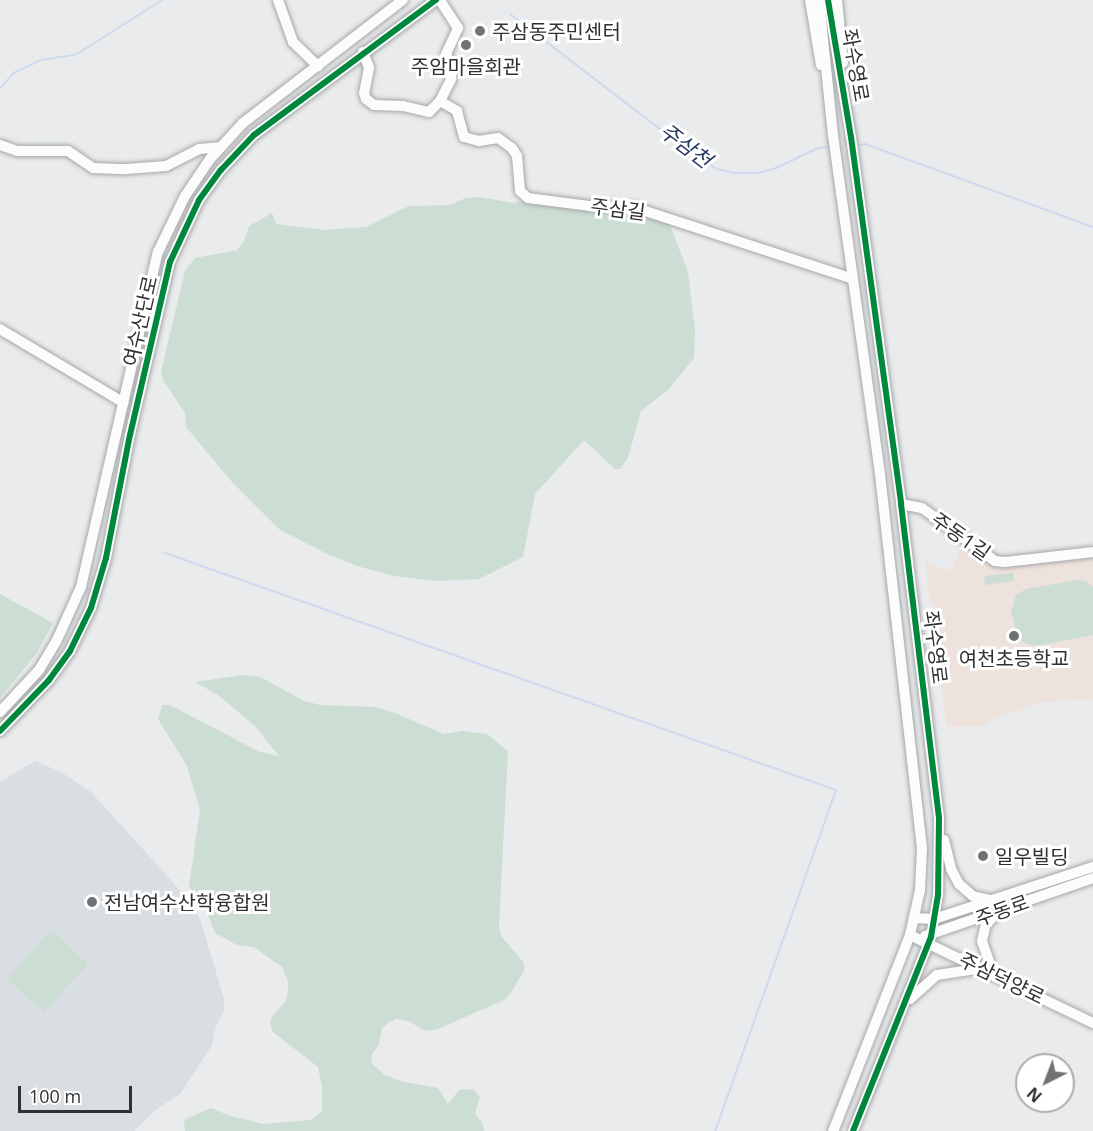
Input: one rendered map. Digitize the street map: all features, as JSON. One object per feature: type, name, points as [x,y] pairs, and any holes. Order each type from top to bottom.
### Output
[{"type":"street","points":[[278,0],[293,42],[318,66]]},
{"type":"street","points":[[404,0],[416,15]]},
{"type":"street","name":"여수산단로","points":[[0,712],[39,670],[57,642],[81,587],[161,243],[185,196],[220,147],[243,123],[404,0]]},
{"type":"street","points":[[363,52],[369,68],[364,95],[372,104],[403,106],[426,112],[440,101],[452,74],[447,52],[458,28],[438,0]]},
{"type":"street","name":"여수산단로","points":[[0,731],[50,680],[70,651],[91,608],[106,558],[130,435],[172,256],[199,200],[232,157],[254,135],[363,52],[438,0]]},
{"type":"street","name":"좌수영로","points":[[810,0],[817,50],[825,80]]},
{"type":"street","name":"좌수영로","points":[[819,0],[825,50],[825,80],[880,474],[919,803],[922,870],[910,935],[832,1131]]},
{"type":"street","name":"좌수영로","points":[[828,0],[851,137],[901,504],[939,818],[939,876],[929,940],[854,1131]]},
{"type":"street","name":"좌수영로","points":[[837,0],[843,48],[842,79]]},
{"type":"street","name":"주삼길","points":[[440,101],[457,111],[465,137],[478,141],[498,138],[512,147],[517,156],[520,191],[528,198],[590,206],[633,207],[853,279]]},
{"type":"street","points":[[0,145],[17,151],[68,151],[93,168],[126,169],[166,166],[195,150],[220,147],[232,157]]},
{"type":"street","points":[[0,329],[124,403]]},
{"type":"street","name":"주동1길","points":[[901,504],[922,508],[990,559],[999,562],[1093,552]]},
{"type":"street","points":[[939,818],[956,881],[969,894],[993,901]]},
{"type":"street","name":"주동로","points":[[914,918],[934,919],[1093,867]]},
{"type":"street","name":"주동로","points":[[910,935],[929,940],[1010,906],[1093,878]]},
{"type":"street","points":[[904,1005],[937,975],[988,971],[983,949],[983,932],[992,917],[1010,906]]},
{"type":"street","name":"주삼덕양로","points":[[929,940],[1093,1023]]},
{"type":"shaded area","name":"여천초등학교","points":[[965,540],[990,559],[1093,552],[1093,699],[1041,702],[996,718],[982,726],[947,727],[925,561],[950,572]]},
{"type":"shaded area","points":[[35,761],[61,772],[91,792],[189,900],[201,922],[224,999],[224,1011],[216,1026],[212,1045],[180,1094],[154,1111],[134,1131],[0,1131],[0,782]]},
{"type":"green space","points":[[480,197],[513,203],[532,199],[667,217],[688,272],[695,330],[694,358],[668,390],[641,411],[628,458],[620,469],[615,469],[584,440],[535,494],[523,557],[479,579],[436,581],[394,576],[357,566],[323,552],[279,529],[232,482],[186,427],[185,413],[163,380],[161,372],[185,271],[195,258],[237,250],[244,241],[249,226],[272,213],[276,224],[324,230],[366,227],[409,206],[449,205],[466,198]]},
{"type":"green space","points":[[1013,573],[1014,581],[985,585],[984,576]]},
{"type":"green space","points":[[1077,580],[1086,581],[1093,587],[1093,635],[1036,646],[1028,645],[1019,639],[1011,612],[1016,595],[1026,589]]},
{"type":"green space","points":[[0,594],[53,623],[36,654],[0,698]]},
{"type":"green space","points":[[243,675],[260,677],[304,701],[320,705],[375,707],[444,734],[463,731],[487,734],[508,751],[499,925],[501,936],[524,963],[524,971],[504,1000],[438,1029],[426,1031],[408,1021],[396,1019],[388,1023],[382,1028],[379,1044],[371,1056],[372,1064],[385,1075],[400,1081],[438,1088],[448,1104],[459,1090],[473,1089],[480,1097],[475,1114],[482,1122],[484,1131],[185,1131],[184,1120],[211,1108],[230,1116],[264,1124],[311,1120],[322,1111],[322,1086],[318,1067],[273,1032],[270,1023],[272,1017],[286,1001],[288,981],[282,967],[254,947],[237,945],[215,933],[207,912],[189,886],[200,810],[187,766],[158,719],[162,705],[170,705],[260,752],[279,756],[254,725],[218,695],[195,682]]},
{"type":"green space","points":[[51,930],[88,964],[44,1012],[7,979]]},
{"type":"waterway","points":[[0,88],[14,73],[41,60],[77,54],[162,0]]},
{"type":"waterway","name":"주삼천","points":[[510,14],[682,146],[717,169],[734,173],[759,173],[776,168],[818,148],[831,147]]},
{"type":"waterway","name":"주삼천","points":[[857,145],[865,144],[1093,227]]},
{"type":"waterway","points":[[165,553],[836,790],[715,1131]]},
{"type":"cycle path","points":[[0,731],[49,680],[70,651],[91,608],[106,558],[130,435],[170,262],[199,200],[221,170],[254,135],[436,0]]},
{"type":"cycle path","points":[[828,0],[851,137],[901,504],[939,818],[938,895],[931,937],[853,1131]]},
{"type":"place","name":"주삼동주민센터","points":[[480,31]]},
{"type":"place","name":"주암마을회관","points":[[466,45]]},
{"type":"place","name":"여천초등학교","points":[[1014,636]]},
{"type":"place","name":"일우빌딩","points":[[983,856]]},
{"type":"place","name":"전남여수산학융합원","points":[[92,902]]}]
